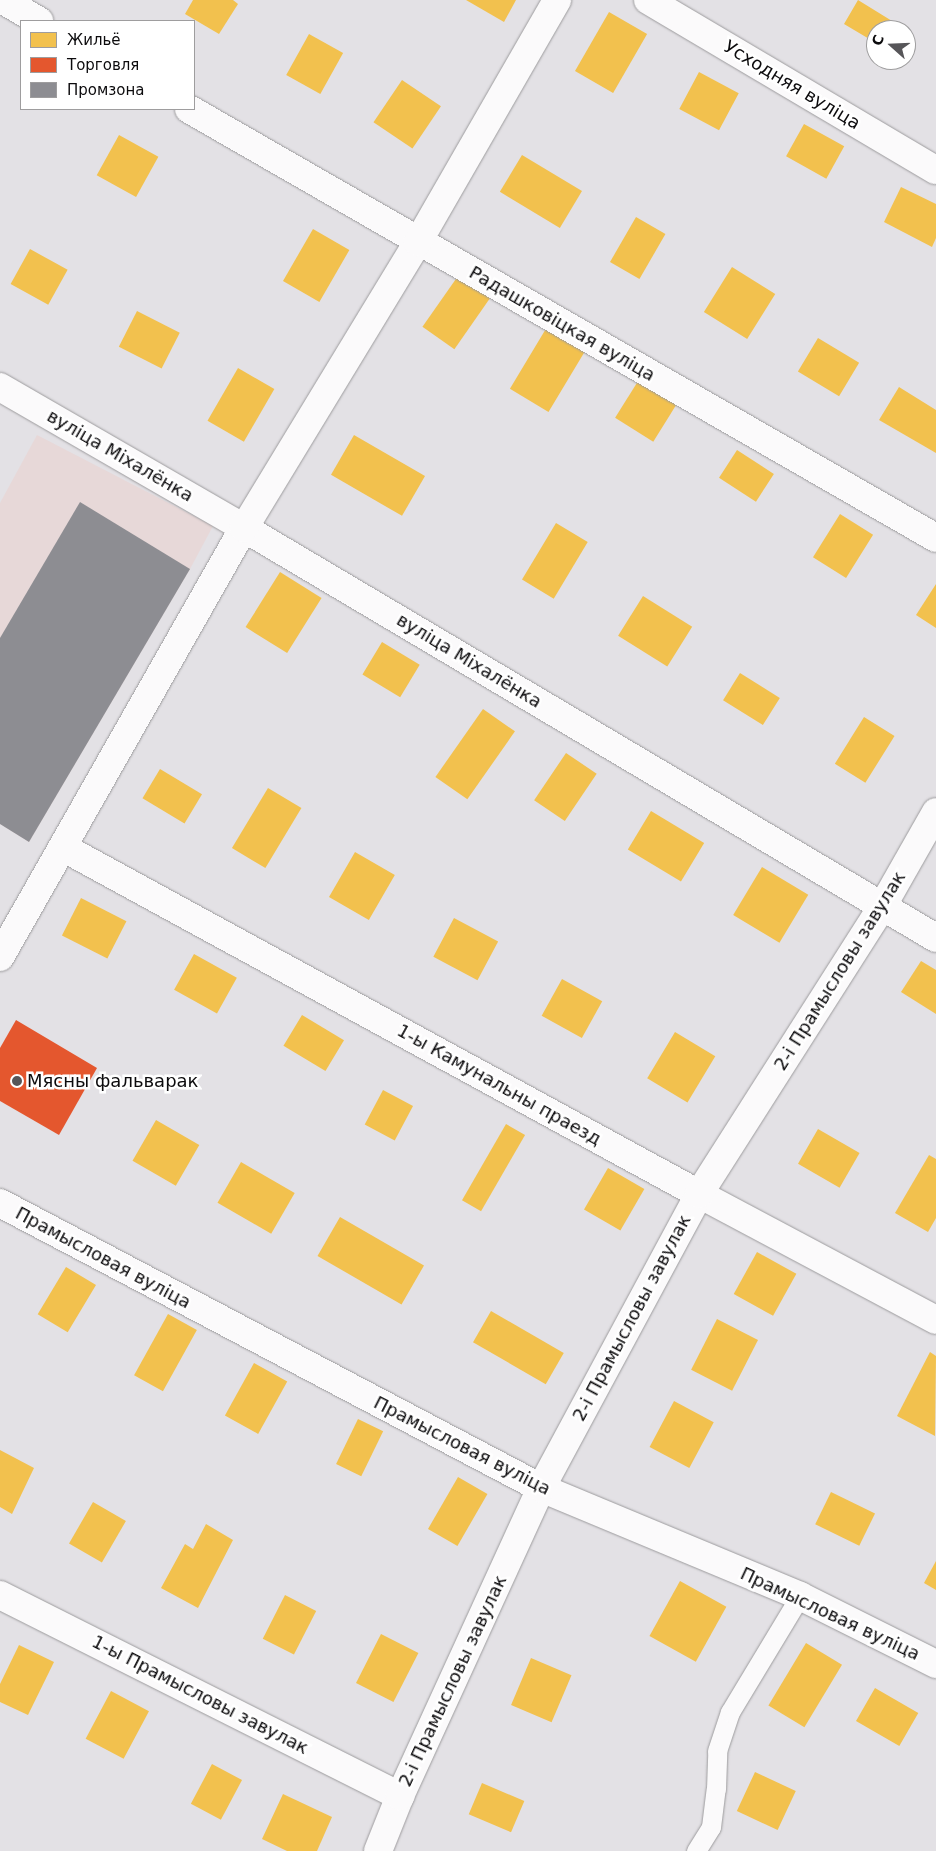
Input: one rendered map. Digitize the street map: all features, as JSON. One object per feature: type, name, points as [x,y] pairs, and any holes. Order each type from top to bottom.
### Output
[{"type":"street","points":[[3,0],[37,20]]},
{"type":"street","points":[[0,958],[244,528],[418,242],[557,0]]},
{"type":"street","name":"Усходняя вуліца","points":[[648,0],[936,170]]},
{"type":"street","name":"Радашковіцкая вуліца","points":[[191,110],[936,538]]},
{"type":"street","name":"вуліца Міхалёнка","points":[[0,387],[244,528],[936,938]]},
{"type":"street","name":"2-і Прамысловы завулак","points":[[378,1851],[400,1796],[541,1488],[699,1194],[882,907],[936,812]]},
{"type":"street","name":"1-ы Камунальны праезд","points":[[64,848],[699,1194],[936,1320]]},
{"type":"street","name":"Прамысловая вуліца","points":[[0,1204],[541,1488],[800,1596],[936,1664]]},
{"type":"street","name":"1-ы Прамысловы завулак","points":[[0,1595],[400,1796]]},
{"type":"lane","points":[[696,1851],[711,1827],[716,1789],[717,1751],[730,1712],[800,1596]]},
{"type":"shaded area","points":[[37,435],[213,526],[190,569],[29,842],[0,824],[0,503]]},
{"type":"building: Жильё","points":[[193,0],[233,0],[238,4],[219,34],[185,14]]},
{"type":"building: Жильё","points":[[466,0],[516,0],[504,22]]},
{"type":"building: Жильё","points":[[858,0],[890,20],[866,20],[866,37],[844,24]]},
{"type":"building: Жильё","points":[[609,12],[647,34],[613,93],[575,71]]},
{"type":"building: Жильё","points":[[309,34],[343,53],[320,94],[286,75]]},
{"type":"building: Жильё","points":[[699,72],[739,93],[719,130],[679,109]]},
{"type":"building: Жильё","points":[[402,80],[441,106],[412,149],[373,122]]},
{"type":"building: Жильё","points":[[804,124],[844,146],[826,179],[786,156]]},
{"type":"building: Жильё","points":[[119,135],[158,157],[136,197],[97,175]]},
{"type":"building: Жильё","points":[[522,155],[582,191],[560,228],[500,192]]},
{"type":"building: Жильё","points":[[901,187],[936,204],[936,238],[932,247],[884,222]]},
{"type":"building: Жильё","points":[[636,217],[665,234],[639,279],[610,262]]},
{"type":"building: Жильё","points":[[313,229],[349,250],[319,302],[283,281]]},
{"type":"building: Жильё","points":[[30,249],[68,270],[48,305],[11,284]]},
{"type":"building: Жильё","points":[[732,267],[775,294],[747,339],[704,312]]},
{"type":"building: Жильё","points":[[458,276],[490,298],[454,349],[422,327]]},
{"type":"building: Жильё","points":[[137,311],[180,333],[162,368],[119,347]]},
{"type":"building: Жильё","points":[[547,327],[586,350],[548,412],[510,389]]},
{"type":"building: Жильё","points":[[818,338],[859,363],[839,396],[798,371]]},
{"type":"building: Жильё","points":[[238,368],[274,389],[244,442],[208,421]]},
{"type":"building: Жильё","points":[[640,378],[678,402],[653,442],[615,418]]},
{"type":"building: Жильё","points":[[899,387],[936,410],[936,453],[879,420]]},
{"type":"building: Жильё","points":[[354,435],[425,476],[402,516],[331,475]]},
{"type":"building: Жильё","points":[[737,450],[774,474],[756,502],[719,478]]},
{"type":"building: Жильё","points":[[840,514],[873,535],[846,578],[813,557]]},
{"type":"building: Жильё","points":[[556,523],[588,542],[554,599],[522,580]]},
{"type":"building: Жильё","points":[[280,572],[322,598],[287,653],[246,627]]},
{"type":"building: Жильё","points":[[936,584],[936,628],[916,615]]},
{"type":"building: Жильё","points":[[643,596],[692,627],[667,667],[618,636]]},
{"type":"building: Жильё","points":[[382,642],[420,665],[400,697],[362,675]]},
{"type":"building: Жильё","points":[[740,673],[780,698],[763,725],[723,700]]},
{"type":"building: Жильё","points":[[483,709],[515,731],[467,799],[435,777]]},
{"type":"building: Жильё","points":[[864,717],[895,736],[865,783],[835,764]]},
{"type":"building: Жильё","points":[[566,753],[597,774],[565,821],[534,800]]},
{"type":"building: Жильё","points":[[160,769],[202,794],[184,823],[142,798]]},
{"type":"building: Жильё","points":[[268,788],[301,808],[265,868],[232,848]]},
{"type":"building: Жильё","points":[[651,811],[704,843],[681,882],[628,850]]},
{"type":"building: Жильё","points":[[355,852],[395,875],[369,920],[329,897]]},
{"type":"building: Жильё","points":[[762,867],[808,895],[779,943],[733,915]]},
{"type":"building: Жильё","points":[[81,898],[126,921],[107,959],[62,935]]},
{"type":"building: Жильё","points":[[454,918],[498,941],[477,980],[433,957]]},
{"type":"building: Жильё","points":[[194,954],[237,978],[217,1014],[174,990]]},
{"type":"building: Жильё","points":[[921,961],[936,970],[936,1014],[901,992]]},
{"type":"building: Жильё","points":[[562,979],[602,1001],[582,1038],[542,1016]]},
{"type":"building: Жильё","points":[[302,1015],[344,1040],[325,1071],[283,1046]]},
{"type":"building: Жильё","points":[[675,1032],[715,1056],[687,1102],[647,1078]]},
{"type":"building: Жильё","points":[[383,1090],[413,1106],[395,1140],[365,1124]]},
{"type":"building: Жильё","points":[[156,1120],[199,1145],[176,1186],[132,1161]]},
{"type":"building: Жильё","points":[[506,1124],[525,1135],[481,1211],[462,1200]]},
{"type":"building: Жильё","points":[[818,1129],[860,1153],[840,1188],[798,1164]]},
{"type":"building: Жильё","points":[[929,1155],[936,1159],[936,1218],[928,1232],[895,1213]]},
{"type":"building: Жильё","points":[[241,1162],[295,1193],[271,1234],[218,1203]]},
{"type":"building: Жильё","points":[[608,1168],[644,1189],[620,1231],[584,1210]]},
{"type":"building: Жильё","points":[[340,1217],[424,1266],[402,1304],[318,1256]]},
{"type":"building: Жильё","points":[[757,1252],[796,1274],[773,1316],[734,1294]]},
{"type":"building: Жильё","points":[[66,1267],[96,1285],[68,1332],[38,1314]]},
{"type":"building: Жильё","points":[[491,1311],[564,1353],[546,1384],[473,1342]]},
{"type":"building: Жильё","points":[[168,1314],[197,1330],[163,1391],[134,1375]]},
{"type":"building: Жильё","points":[[717,1319],[758,1340],[732,1391],[691,1370]]},
{"type":"building: Жильё","points":[[930,1352],[936,1356],[935,1436],[897,1416]]},
{"type":"building: Жильё","points":[[254,1363],[287,1381],[258,1434],[225,1415]]},
{"type":"building: Жильё","points":[[674,1401],[714,1422],[689,1468],[650,1447]]},
{"type":"building: Жильё","points":[[358,1419],[383,1431],[361,1476],[336,1464]]},
{"type":"building: Жильё","points":[[0,1450],[34,1468],[12,1514],[0,1507]]},
{"type":"building: Жильё","points":[[458,1477],[487,1494],[457,1546],[428,1529]]},
{"type":"building: Жильё","points":[[831,1492],[875,1513],[859,1546],[815,1524]]},
{"type":"building: Жильё","points":[[93,1502],[126,1521],[102,1563],[69,1544]]},
{"type":"building: Жильё","points":[[206,1524],[233,1540],[198,1608],[161,1588],[185,1544],[193,1549]]},
{"type":"building: Жильё","points":[[936,1561],[936,1590],[924,1583]]},
{"type":"building: Жильё","points":[[680,1581],[726,1607],[696,1662],[649,1636]]},
{"type":"building: Жильё","points":[[285,1595],[316,1611],[294,1655],[263,1639]]},
{"type":"building: Жильё","points":[[381,1634],[418,1653],[393,1702],[356,1683]]},
{"type":"building: Жильё","points":[[806,1643],[842,1665],[804,1727],[768,1706]]},
{"type":"building: Жильё","points":[[19,1645],[54,1662],[28,1715],[0,1702],[0,1684]]},
{"type":"building: Жильё","points":[[531,1658],[572,1675],[552,1722],[511,1705]]},
{"type":"building: Жильё","points":[[875,1688],[918,1713],[899,1746],[856,1721]]},
{"type":"building: Жильё","points":[[111,1691],[149,1711],[124,1759],[86,1739]]},
{"type":"building: Жильё","points":[[212,1764],[242,1780],[221,1820],[191,1804]]},
{"type":"building: Жильё","points":[[755,1772],[796,1791],[778,1830],[737,1811]]},
{"type":"building: Жильё","points":[[482,1783],[524,1801],[511,1832],[469,1814]]},
{"type":"building: Жильё","points":[[283,1794],[332,1817],[317,1851],[287,1851],[262,1839]]},
{"type":"building: Торговля","points":[[16,1020],[97,1068],[59,1135],[0,1101],[0,1048]]},
{"type":"building: Промзона","points":[[80,502],[190,569],[29,842],[0,824],[0,638]]},
{"type":"place","name":"Мясны фальварак","points":[[17,1081]]}]
